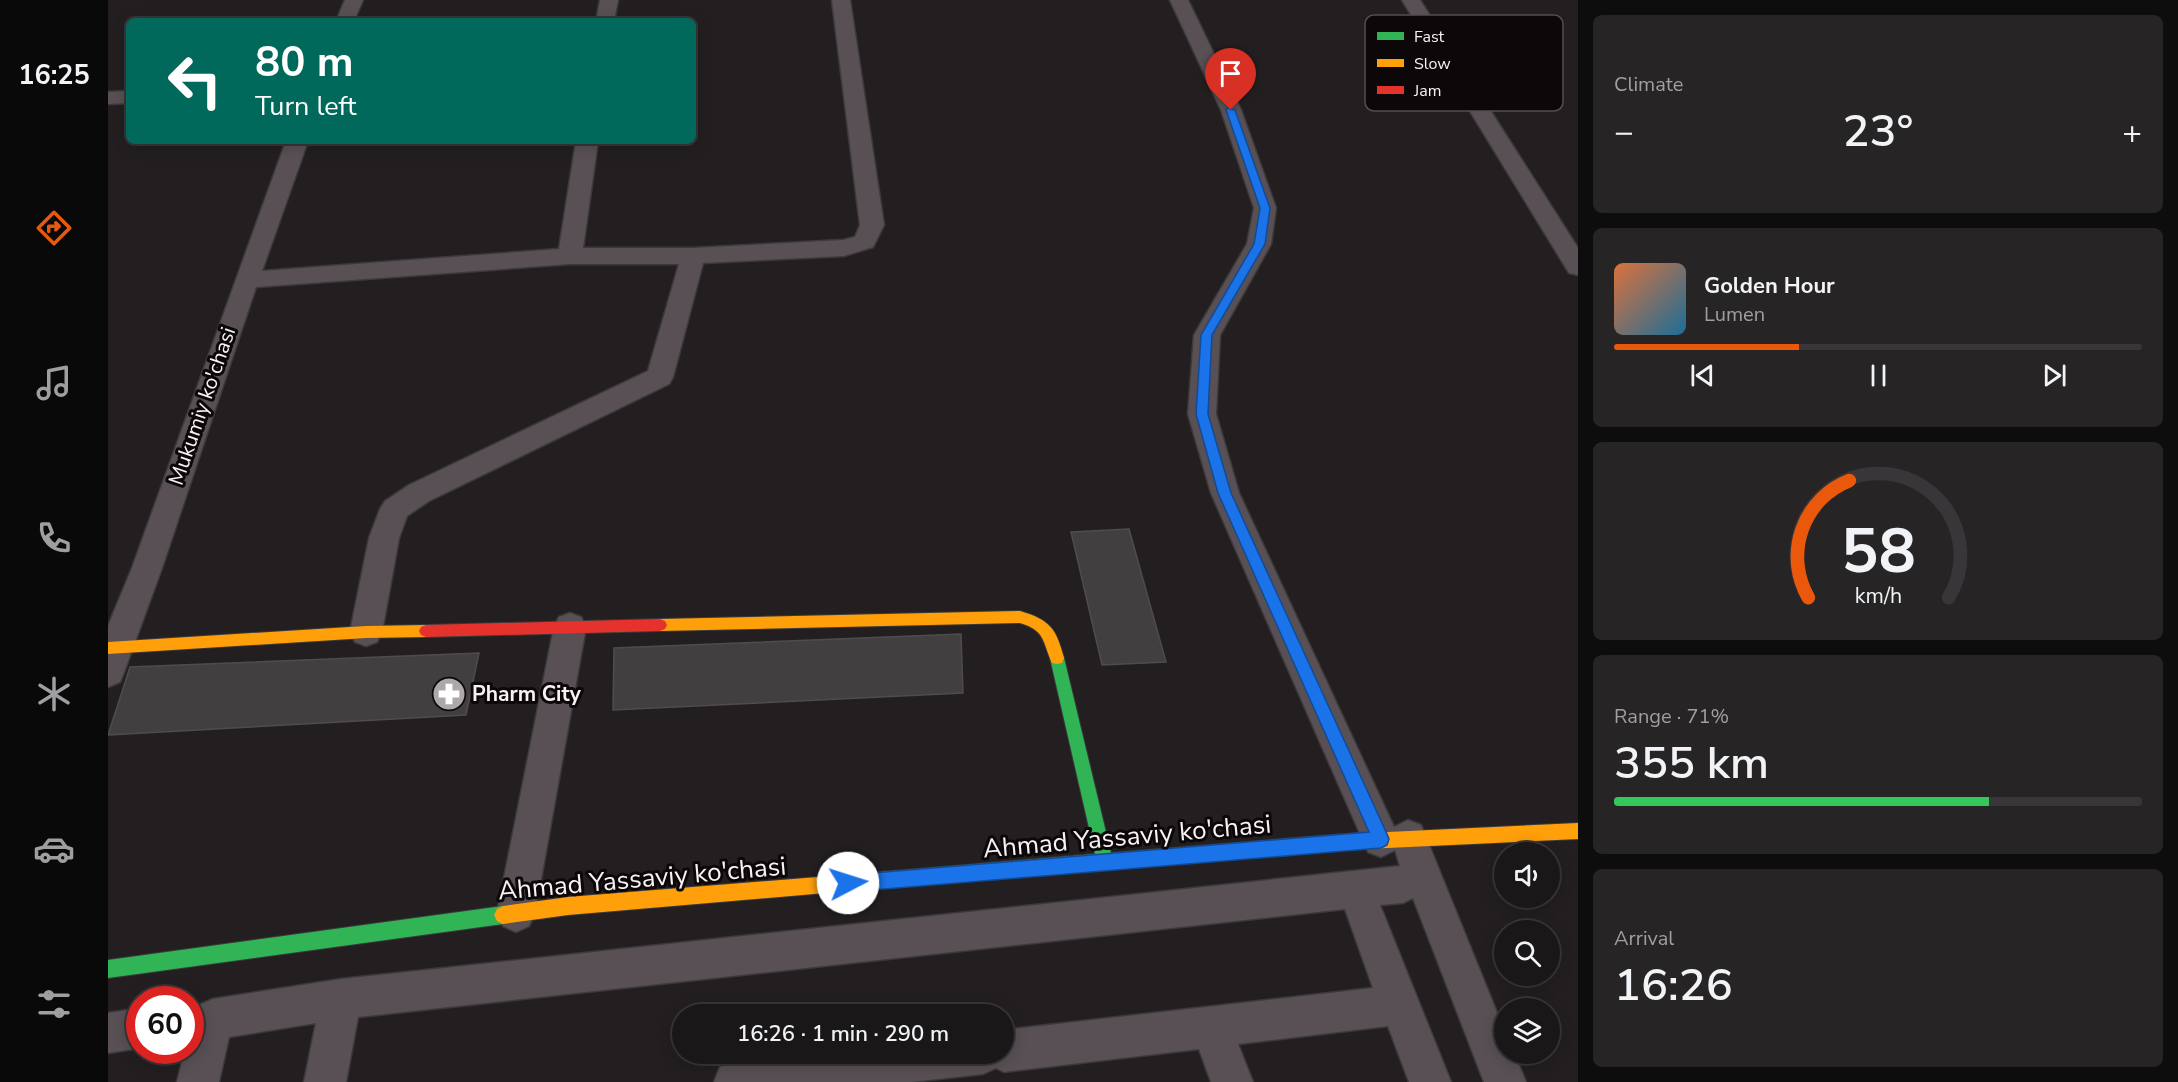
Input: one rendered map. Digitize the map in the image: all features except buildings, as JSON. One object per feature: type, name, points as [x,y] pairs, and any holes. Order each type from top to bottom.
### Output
[{"type":"main road","points":[[110,655],[366,632],[1020,617],[1038,622],[1051,634],[1105,862]]},
{"type":"main road","name":"Ahmad Yassaviy ko'chasi","points":[[108,969],[568,906],[1394,839],[1578,831]]},
{"type":"street","points":[[346,18],[354,0]]},
{"type":"street","points":[[606,18],[609,0]]},
{"type":"street","points":[[247,280],[570,256],[693,256],[844,248],[865,242],[872,225],[841,0]]},
{"type":"street","points":[[1179,0],[1231,110],[1265,208],[1259,244],[1207,335],[1202,414],[1225,493],[1394,839],[1505,1082]]},
{"type":"street","points":[[1411,0],[1420,15]]},
{"type":"street","points":[[108,98],[126,97]]},
{"type":"street","points":[[1480,111],[1578,267]]},
{"type":"street","name":"Mukumiy ko'chasi","points":[[110,655],[150,560],[237,302],[296,144]]},
{"type":"street","points":[[570,256],[587,144]]},
{"type":"street","points":[[366,632],[384,538],[395,509],[419,493],[660,377],[693,256]]},
{"type":"street","points":[[516,913],[570,627]]},
{"type":"street","points":[[204,1020],[341,999],[1403,884]]},
{"type":"street","points":[[1363,911],[1430,1082]]},
{"type":"street","points":[[325,1082],[341,999]]},
{"type":"street","points":[[1014,1050],[1399,1005]]},
{"type":"street","points":[[1211,1026],[1232,1082]]},
{"type":"street","points":[[108,1033],[126,1031]]},
{"type":"street","points":[[198,1082],[199,1064]]},
{"type":"street","points":[[735,1082],[888,1064]]},
{"type":"traffic: fast","points":[[1057,658],[1105,862]]},
{"type":"traffic: fast","points":[[930,876],[1345,842]]},
{"type":"traffic: fast","points":[[108,969],[503,915]]},
{"type":"traffic: slow","points":[[660,625],[1020,617],[1037,623],[1046,630],[1050,635],[1057,658]]},
{"type":"traffic: slow","points":[[108,648],[366,632],[426,631]]},
{"type":"traffic: slow","points":[[1345,842],[1578,831]]},
{"type":"traffic: slow","points":[[503,915],[568,906],[930,876]]},
{"type":"traffic: jam","points":[[426,631],[660,625]]},
{"type":"place","name":"Pharm City","points":[[449,694]]},
{"type":"route","points":[[848,883],[1381,839],[1225,493],[1202,414],[1207,335],[1259,244],[1265,208],[1231,110]]}]
